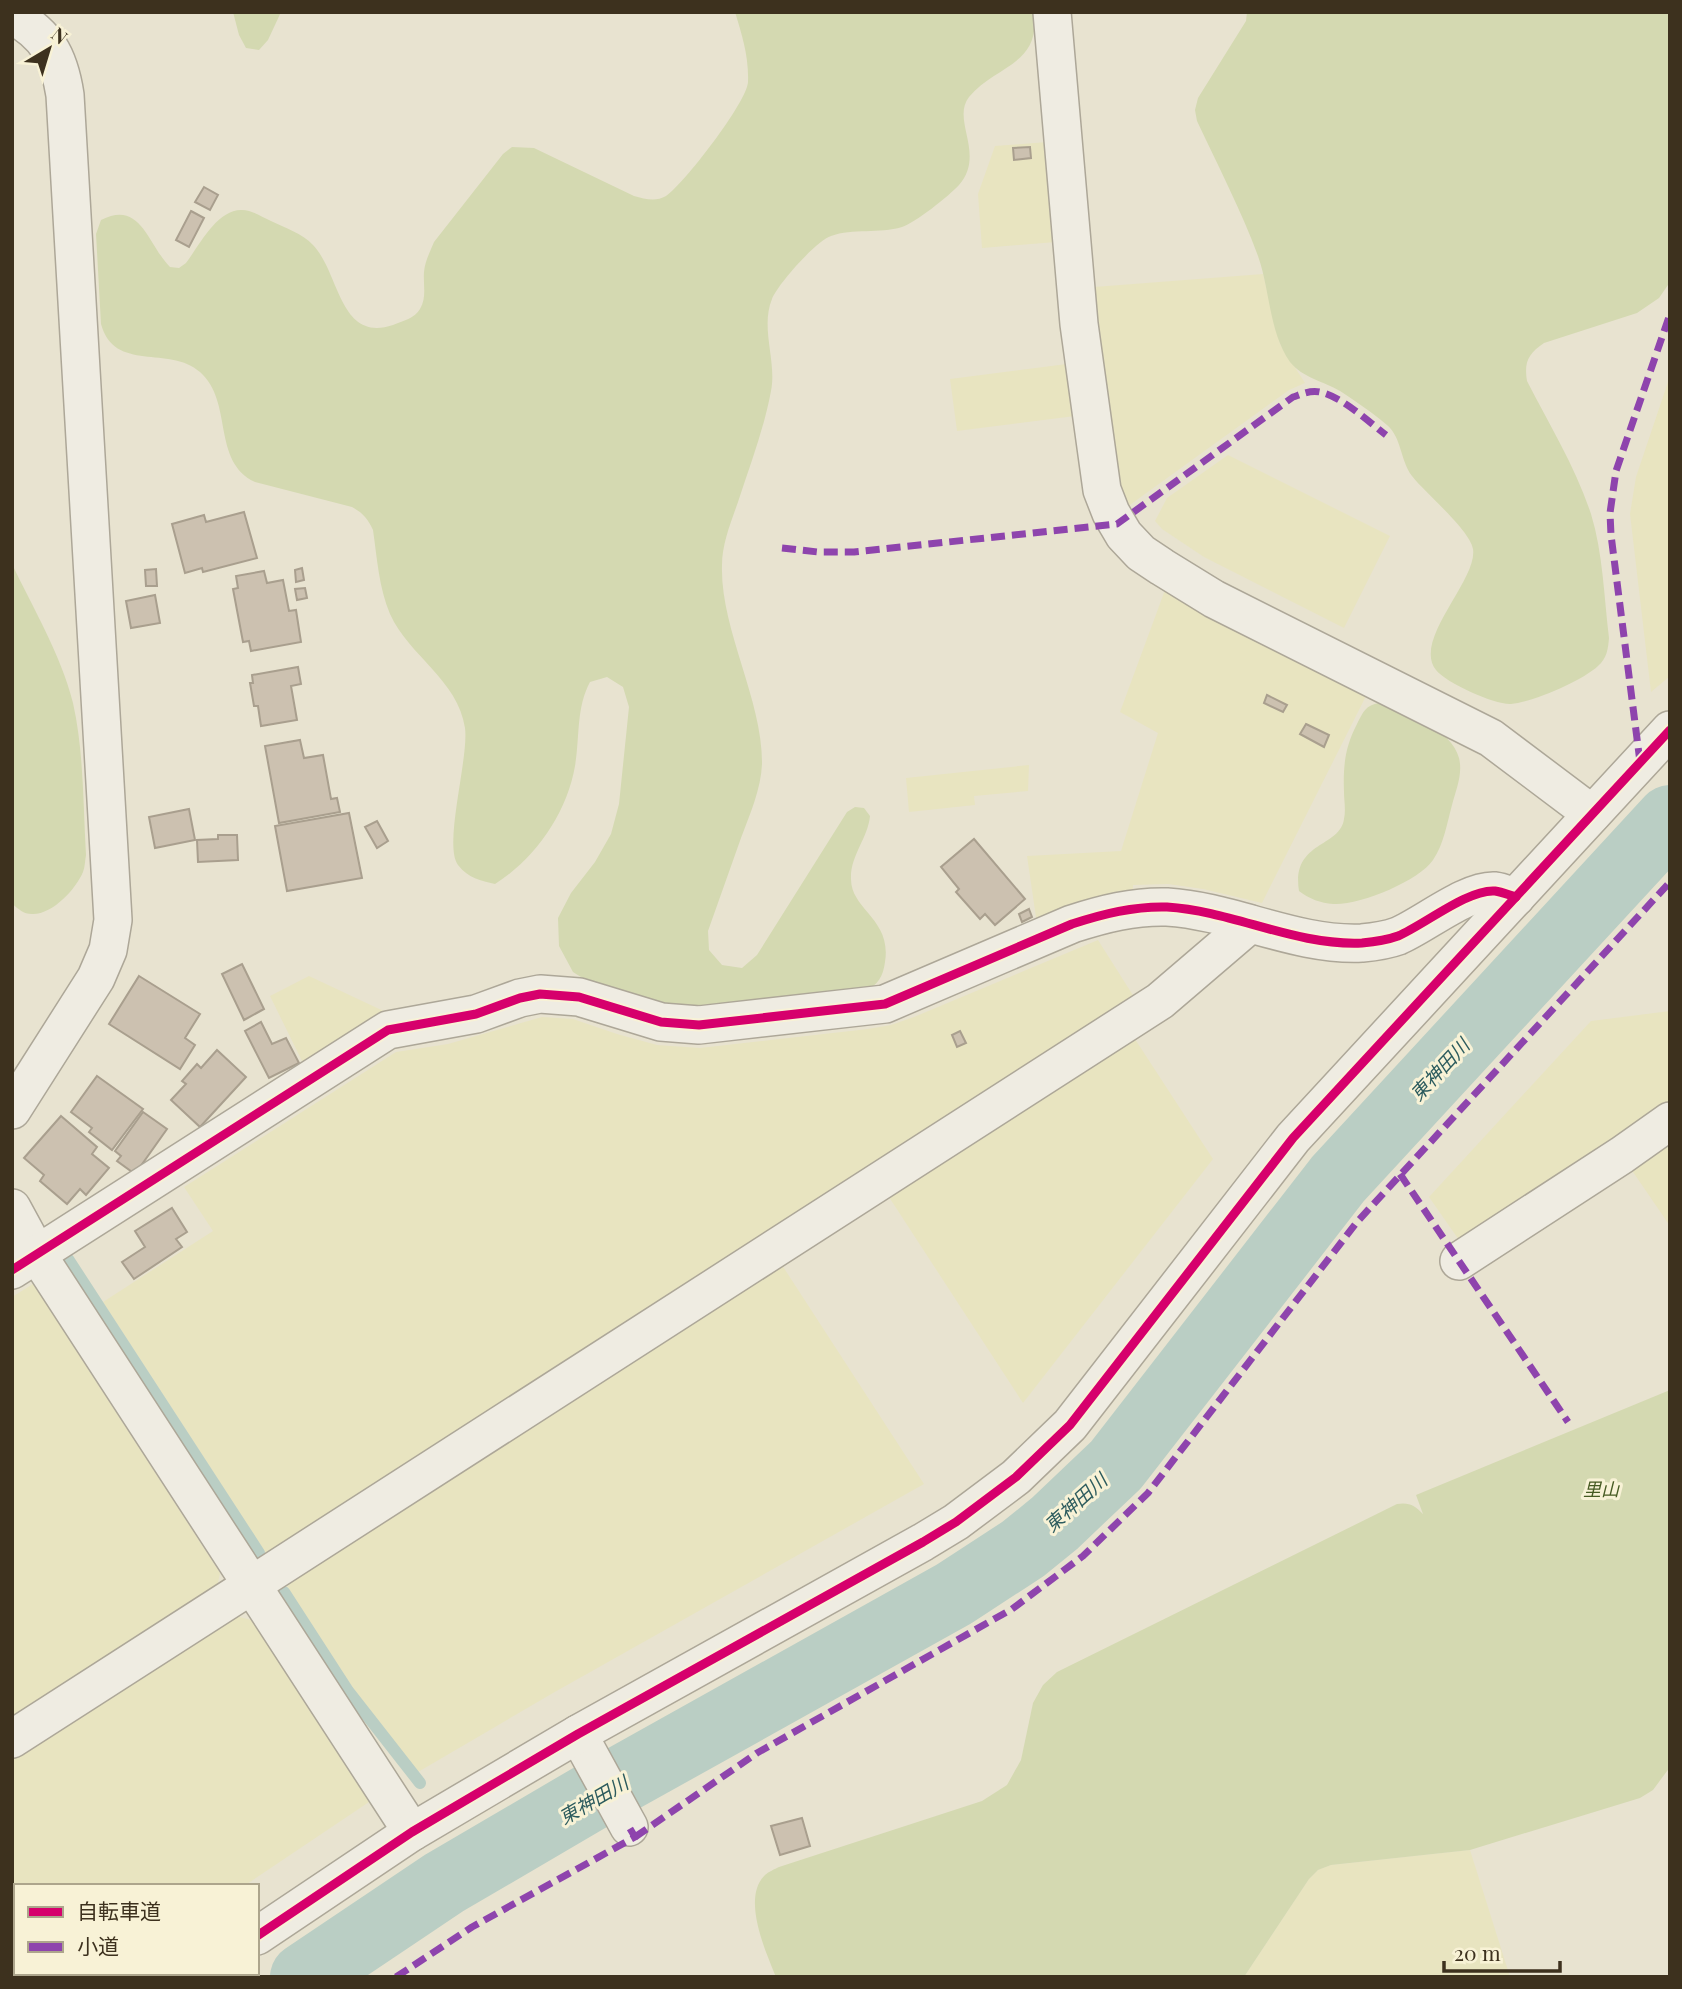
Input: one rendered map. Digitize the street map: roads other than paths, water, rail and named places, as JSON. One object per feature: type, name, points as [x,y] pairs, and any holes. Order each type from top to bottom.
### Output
[{"type":"street","points":[[1052,12],[1079,324],[1102,490],[1124,535],[1141,553],[1214,599],[1491,738],[1592,814]]},
{"type":"street","points":[[12,15],[28,24],[48,43],[61,68],[65,95],[113,920],[108,950],[96,978],[12,1110]]},
{"type":"street","points":[[259,1935],[412,1832],[923,1542],[956,1522],[1016,1477],[1070,1425],[1279,1155],[1670,730]]},
{"type":"street","points":[[25,1262],[388,1030],[465,1017],[540,994],[579,997],[661,1022],[699,1025],[885,1004],[1072,924],[1135,908],[1167,907],[1199,911],[1343,944],[1398,936],[1469,898],[1493,891],[1516,897]]},
{"type":"street","points":[[12,1739],[1160,1001],[1250,924]]},
{"type":"street","points":[[1458,1261],[1670,1121]]},
{"type":"street","points":[[12,1208],[25,1262],[252,1585],[412,1832]]},
{"type":"street","points":[[580,1739],[629,1828]]},
{"type":"waterway","name":"東神田川","points":[[304,1977],[444,1883],[608,1787],[954,1594],[1023,1549],[1055,1523],[1116,1465],[1338,1179],[1670,819]]},
{"type":"waterway","points":[[68,1259],[259,1553]]},
{"type":"waterway","points":[[284,1592],[348,1691],[420,1783]]},
{"type":"park label","name":"里山","points":[[1601,1489]]}]
